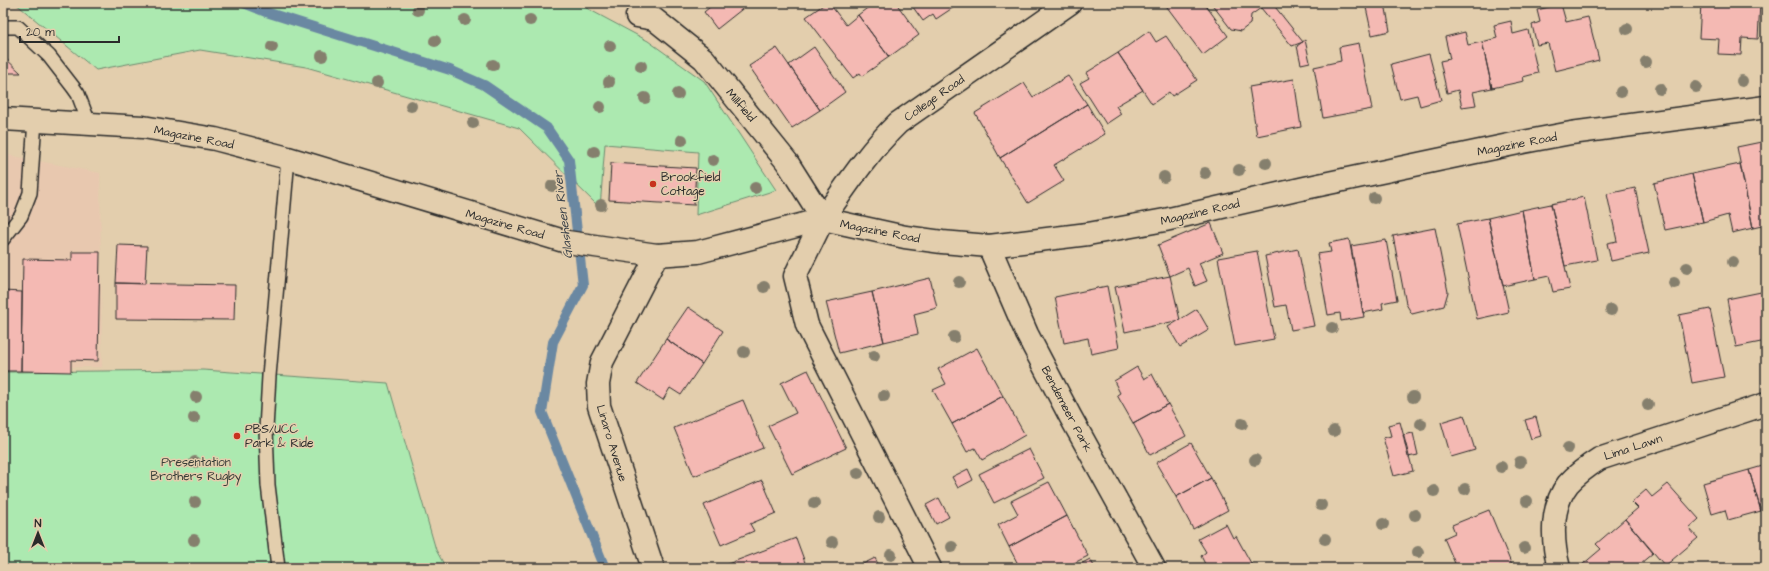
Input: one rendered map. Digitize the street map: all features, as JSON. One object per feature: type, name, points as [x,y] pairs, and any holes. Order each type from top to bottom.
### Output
[{"type":"street","name":"College Road","points":[[930,568],[808,325],[795,276],[823,219],[863,163],[885,136],[898,123],[1070,3]]},
{"type":"street","name":"Millfield","points":[[637,16],[654,18],[704,59],[787,162],[823,219]]},
{"type":"street","name":"Magazine Road","points":[[3,119],[143,127],[215,139],[288,158],[567,242],[657,255],[698,252],[823,219],[905,237],[989,246],[1088,234],[1165,220],[1467,153],[1571,133],[1766,107]]},
{"type":"street","name":"Bendemeer Park","points":[[989,246],[1027,334],[1070,416],[1154,568]]},
{"type":"street","name":"Linaro Avenue","points":[[653,568],[599,406],[598,384],[602,362],[657,255]]},
{"type":"street","name":"Lima Lawn","points":[[1559,568],[1554,540],[1554,519],[1559,502],[1567,485],[1580,472],[1599,458],[1766,404]]},
{"type":"lane","points":[[3,27],[18,27],[50,56],[78,94],[89,123]]},
{"type":"lane","points":[[3,239],[21,216],[30,193],[34,120]]},
{"type":"lane","points":[[278,568],[268,485],[266,429],[269,376],[288,158]]},
{"type":"shaded area","points":[[3,154],[100,173],[102,367],[3,367]]},
{"type":"green space","points":[[15,3],[577,3],[648,41],[704,81],[776,190],[696,215],[698,152],[605,144],[600,208],[519,128],[306,67],[200,50],[96,70]]},
{"type":"green space","name":"Presentation Brothers Rugby","points":[[203,370],[388,383],[436,550],[446,568],[3,568],[3,372]]},
{"type":"building","points":[[715,3],[744,3],[746,6],[717,29],[704,12]]},
{"type":"building","points":[[826,3],[829,3],[846,25],[858,15],[889,57],[862,76],[860,73],[853,78],[806,17]]},
{"type":"building","points":[[874,3],[896,3],[919,35],[889,57],[858,15]]},
{"type":"building","points":[[910,3],[960,3],[936,19],[933,14],[923,21]]},
{"type":"building","points":[[1164,3],[1204,3],[1228,36],[1203,55]]},
{"type":"building","points":[[1211,3],[1272,3],[1303,42],[1292,46],[1261,8],[1251,15],[1250,24],[1241,31],[1231,29]]},
{"type":"building","points":[[1365,3],[1385,3],[1390,31],[1372,35]]},
{"type":"building","points":[[1701,3],[1760,3],[1758,39],[1742,38],[1741,55],[1718,54],[1719,39],[1699,38]]},
{"type":"building","points":[[1561,4],[1566,22],[1588,17],[1599,60],[1555,71],[1548,43],[1537,45],[1532,25],[1540,22],[1537,10]]},
{"type":"building","points":[[1511,21],[1513,34],[1528,30],[1538,73],[1523,77],[1524,81],[1492,88],[1482,42],[1497,38],[1494,25]]},
{"type":"building","points":[[1149,31],[1156,42],[1166,36],[1197,80],[1172,96],[1169,92],[1152,104],[1118,53]]},
{"type":"building","points":[[1465,32],[1468,45],[1482,42],[1492,88],[1473,92],[1476,105],[1462,107],[1458,90],[1447,93],[1440,61],[1450,59],[1445,37]]},
{"type":"building","points":[[1305,40],[1310,62],[1301,64],[1297,46]]},
{"type":"building","points":[[1359,43],[1372,109],[1323,118],[1314,67],[1341,61],[1339,47]]},
{"type":"building","points":[[814,47],[845,92],[820,110],[789,65]]},
{"type":"building","points":[[777,48],[820,110],[792,128],[749,66]]},
{"type":"building","points":[[1118,53],[1143,90],[1116,106],[1121,114],[1106,124],[1080,83],[1089,78],[1086,73]]},
{"type":"building","points":[[1429,54],[1441,100],[1420,106],[1417,95],[1400,99],[1391,64]]},
{"type":"building","points":[[3,56],[21,73],[3,73]]},
{"type":"building","points":[[1068,76],[1087,104],[1000,158],[975,113],[1024,83],[1033,97]]},
{"type":"building","points":[[1294,79],[1301,127],[1257,136],[1249,87]]},
{"type":"building","points":[[1087,104],[1105,134],[1054,165],[1064,181],[1028,203],[1000,158]]},
{"type":"building","points":[[1766,141],[1766,225],[1753,228],[1737,147]]},
{"type":"building","name":"Brookfield Cottage","points":[[611,163],[696,168],[694,205],[609,200]]},
{"type":"building","points":[[1740,164],[1753,228],[1732,233],[1728,215],[1703,222],[1692,174]]},
{"type":"building","points":[[1692,174],[1703,222],[1665,230],[1654,183]]},
{"type":"building","points":[[1635,188],[1649,253],[1611,261],[1607,243],[1617,241],[1607,194]]},
{"type":"building","points":[[1584,197],[1597,260],[1565,266],[1551,204]]},
{"type":"building","points":[[1551,204],[1570,289],[1553,292],[1549,276],[1535,279],[1522,210]]},
{"type":"building","points":[[1522,210],[1535,279],[1503,286],[1488,218]]},
{"type":"building","points":[[1488,218],[1509,312],[1477,319],[1457,224]]},
{"type":"building","points":[[1211,223],[1223,253],[1199,263],[1207,281],[1195,286],[1188,268],[1170,276],[1158,245]]},
{"type":"building","points":[[1435,228],[1448,292],[1444,306],[1412,314],[1406,304],[1393,236]]},
{"type":"building","points":[[1349,239],[1364,317],[1341,321],[1340,313],[1328,315],[1317,254],[1331,252],[1329,243]]},
{"type":"building","points":[[1386,240],[1397,300],[1382,303],[1383,309],[1363,313],[1351,246]]},
{"type":"building","points":[[118,245],[147,246],[145,284],[116,283]]},
{"type":"building","points":[[1298,249],[1314,326],[1291,330],[1286,305],[1275,307],[1265,256]]},
{"type":"building","points":[[1257,251],[1274,339],[1235,346],[1218,258]]},
{"type":"building","points":[[72,252],[100,252],[98,361],[71,360],[71,372],[21,371],[23,259],[72,260]]},
{"type":"building","points":[[1170,276],[1180,320],[1125,332],[1115,287]]},
{"type":"building","points":[[930,278],[937,308],[914,314],[918,334],[884,342],[872,292]]},
{"type":"building","points":[[116,283],[235,285],[234,320],[116,319]]},
{"type":"building","points":[[1107,286],[1119,348],[1091,354],[1088,338],[1064,343],[1055,297]]},
{"type":"building","points":[[3,291],[22,292],[21,371],[3,371]]},
{"type":"building","points":[[1766,291],[1766,341],[1736,347],[1727,299]]},
{"type":"building","points":[[872,292],[884,342],[839,353],[826,302]]},
{"type":"building","points":[[688,307],[723,331],[702,364],[666,339]]},
{"type":"building","points":[[1197,309],[1209,330],[1180,347],[1168,327]]},
{"type":"building","points":[[1710,309],[1724,377],[1692,383],[1679,315]]},
{"type":"building","points":[[666,339],[702,364],[681,395],[670,388],[663,400],[637,383]]},
{"type":"building","points":[[977,348],[1003,396],[952,424],[933,390],[946,384],[938,369]]},
{"type":"building","points":[[1137,367],[1144,379],[1152,374],[1168,404],[1133,423],[1117,395],[1120,393],[1114,381]]},
{"type":"building","points":[[808,370],[846,448],[792,474],[768,426],[796,413],[781,383]]},
{"type":"building","points":[[1003,396],[1025,435],[982,460],[975,448],[967,452],[952,424]]},
{"type":"building","points":[[743,400],[763,448],[694,476],[674,428]]},
{"type":"building","points":[[1168,404],[1186,436],[1150,455],[1133,423]]},
{"type":"building","points":[[1464,415],[1475,450],[1451,457],[1441,422]]},
{"type":"building","points":[[1536,417],[1541,436],[1531,439],[1525,420]]},
{"type":"building","points":[[1400,422],[1413,471],[1394,476],[1383,438],[1391,436],[1388,425]]},
{"type":"building","points":[[1413,433],[1418,455],[1408,457],[1403,435]]},
{"type":"building","points":[[1191,443],[1211,478],[1176,497],[1156,463]]},
{"type":"building","points":[[1029,449],[1044,478],[994,503],[979,474]]},
{"type":"building","points":[[1766,465],[1766,510],[1761,511],[1749,470]]},
{"type":"building","points":[[968,469],[973,480],[958,488],[952,477]]},
{"type":"building","points":[[1749,470],[1761,511],[1728,520],[1725,510],[1712,514],[1703,483]]},
{"type":"building","points":[[1211,478],[1228,510],[1193,529],[1176,497]]},
{"type":"building","points":[[762,480],[776,513],[750,524],[754,531],[721,545],[704,505]]},
{"type":"building","points":[[1049,482],[1067,516],[1009,547],[998,525],[1018,514],[1011,501]]},
{"type":"building","points":[[1668,484],[1699,519],[1689,528],[1698,538],[1665,566],[1625,519],[1638,508],[1632,502],[1646,490],[1652,497]]},
{"type":"building","points":[[939,498],[949,517],[936,524],[926,505]]},
{"type":"building","points":[[1489,510],[1513,568],[1457,568],[1444,538],[1455,533],[1452,525]]},
{"type":"building","points":[[1067,516],[1088,556],[1064,568],[1020,568],[1009,547]]},
{"type":"building","points":[[1625,519],[1653,553],[1635,568],[1584,568],[1582,565],[1601,549],[1596,544]]},
{"type":"building","points":[[1226,524],[1233,538],[1236,536],[1252,565],[1246,568],[1207,568],[1201,556],[1206,552],[1198,539]]},
{"type":"building","points":[[796,538],[807,568],[726,568],[725,565]]},
{"type":"building","points":[[875,558],[880,568],[855,568]]},
{"type":"building","points":[[1090,559],[1095,568],[1073,568]]},
{"type":"waterway","name":"Glasheen River","points":[[244,3],[266,12],[450,70],[484,85],[547,128],[569,160],[583,285],[553,342],[542,412],[605,568]]},
{"type":"place","name":"Brookfield Cottage","points":[[653,184]]},
{"type":"place","name":"PBS/UCC Park & Ride","points":[[237,436]]}]
